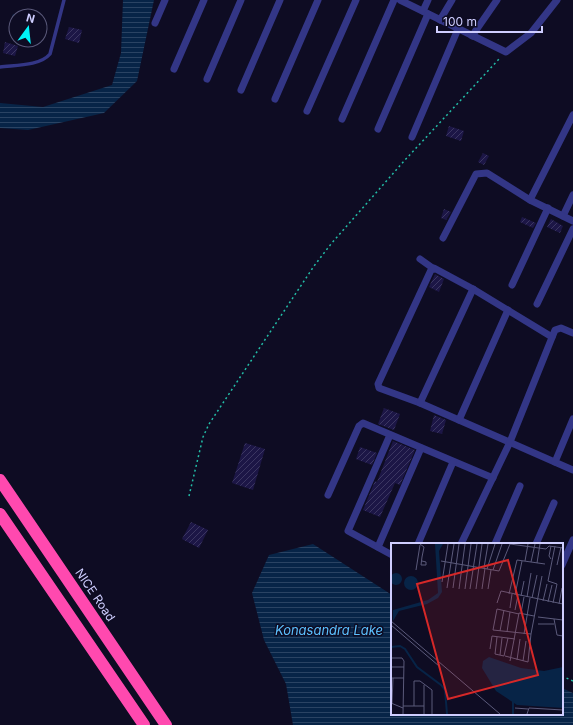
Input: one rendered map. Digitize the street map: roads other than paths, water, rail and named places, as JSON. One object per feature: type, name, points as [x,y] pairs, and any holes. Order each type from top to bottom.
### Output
[{"type":"highway","name":"NICE Road","points":[[0,480],[166,725]]},
{"type":"highway","points":[[0,514],[144,725]]},
{"type":"street","points":[[155,23],[165,0]]},
{"type":"street","points":[[174,69],[204,0]]},
{"type":"street","points":[[207,79],[241,0]]},
{"type":"street","points":[[241,90],[280,0]]},
{"type":"street","points":[[276,99],[318,0]]},
{"type":"street","points":[[307,111],[356,0]]},
{"type":"street","points":[[342,119],[394,0]]},
{"type":"street","points":[[400,0],[506,52],[531,33],[557,0]]},
{"type":"street","points":[[378,129],[426,13],[428,0]]},
{"type":"street","points":[[440,20],[452,0]]},
{"type":"street","points":[[472,36],[497,0]]},
{"type":"street","points":[[412,137],[458,29]]},
{"type":"street","points":[[530,200],[573,115]]},
{"type":"street","points":[[443,238],[476,174],[479,172],[487,174],[530,200],[573,221]]},
{"type":"street","points":[[563,216],[573,195]]},
{"type":"street","points":[[512,285],[548,208]]},
{"type":"street","points":[[537,304],[573,229]]},
{"type":"street","points":[[420,259],[552,337]]},
{"type":"street","points":[[434,268],[431,270],[378,384],[379,388],[420,403],[573,470]]},
{"type":"street","points":[[420,403],[453,329],[473,289]]},
{"type":"street","points":[[459,420],[508,310]]},
{"type":"street","points":[[461,543],[510,442],[552,337],[558,328],[571,332],[573,324]]},
{"type":"street","points":[[555,462],[573,419]]},
{"type":"street","points":[[328,495],[361,424],[366,423],[390,435],[493,478]]},
{"type":"street","points":[[390,435],[348,531],[391,554]]},
{"type":"street","points":[[378,547],[421,448]]},
{"type":"street","points":[[418,543],[453,462]]},
{"type":"street","points":[[495,543],[520,486]]},
{"type":"street","points":[[536,543],[554,503]]},
{"type":"street","points":[[563,563],[573,540]]},
{"type":"lane","points":[[0,67],[36,62],[46,58],[50,54],[64,0]]},
{"type":"water","points":[[123,0],[154,0],[137,81],[104,113],[28,130],[0,128],[0,103],[43,107],[112,85],[121,53]]},
{"type":"water","name":"Konasandra Lake","points":[[313,544],[391,594],[391,715],[563,715],[563,688],[573,693],[573,725],[293,725],[286,684],[264,640],[252,593],[269,555]]}]
